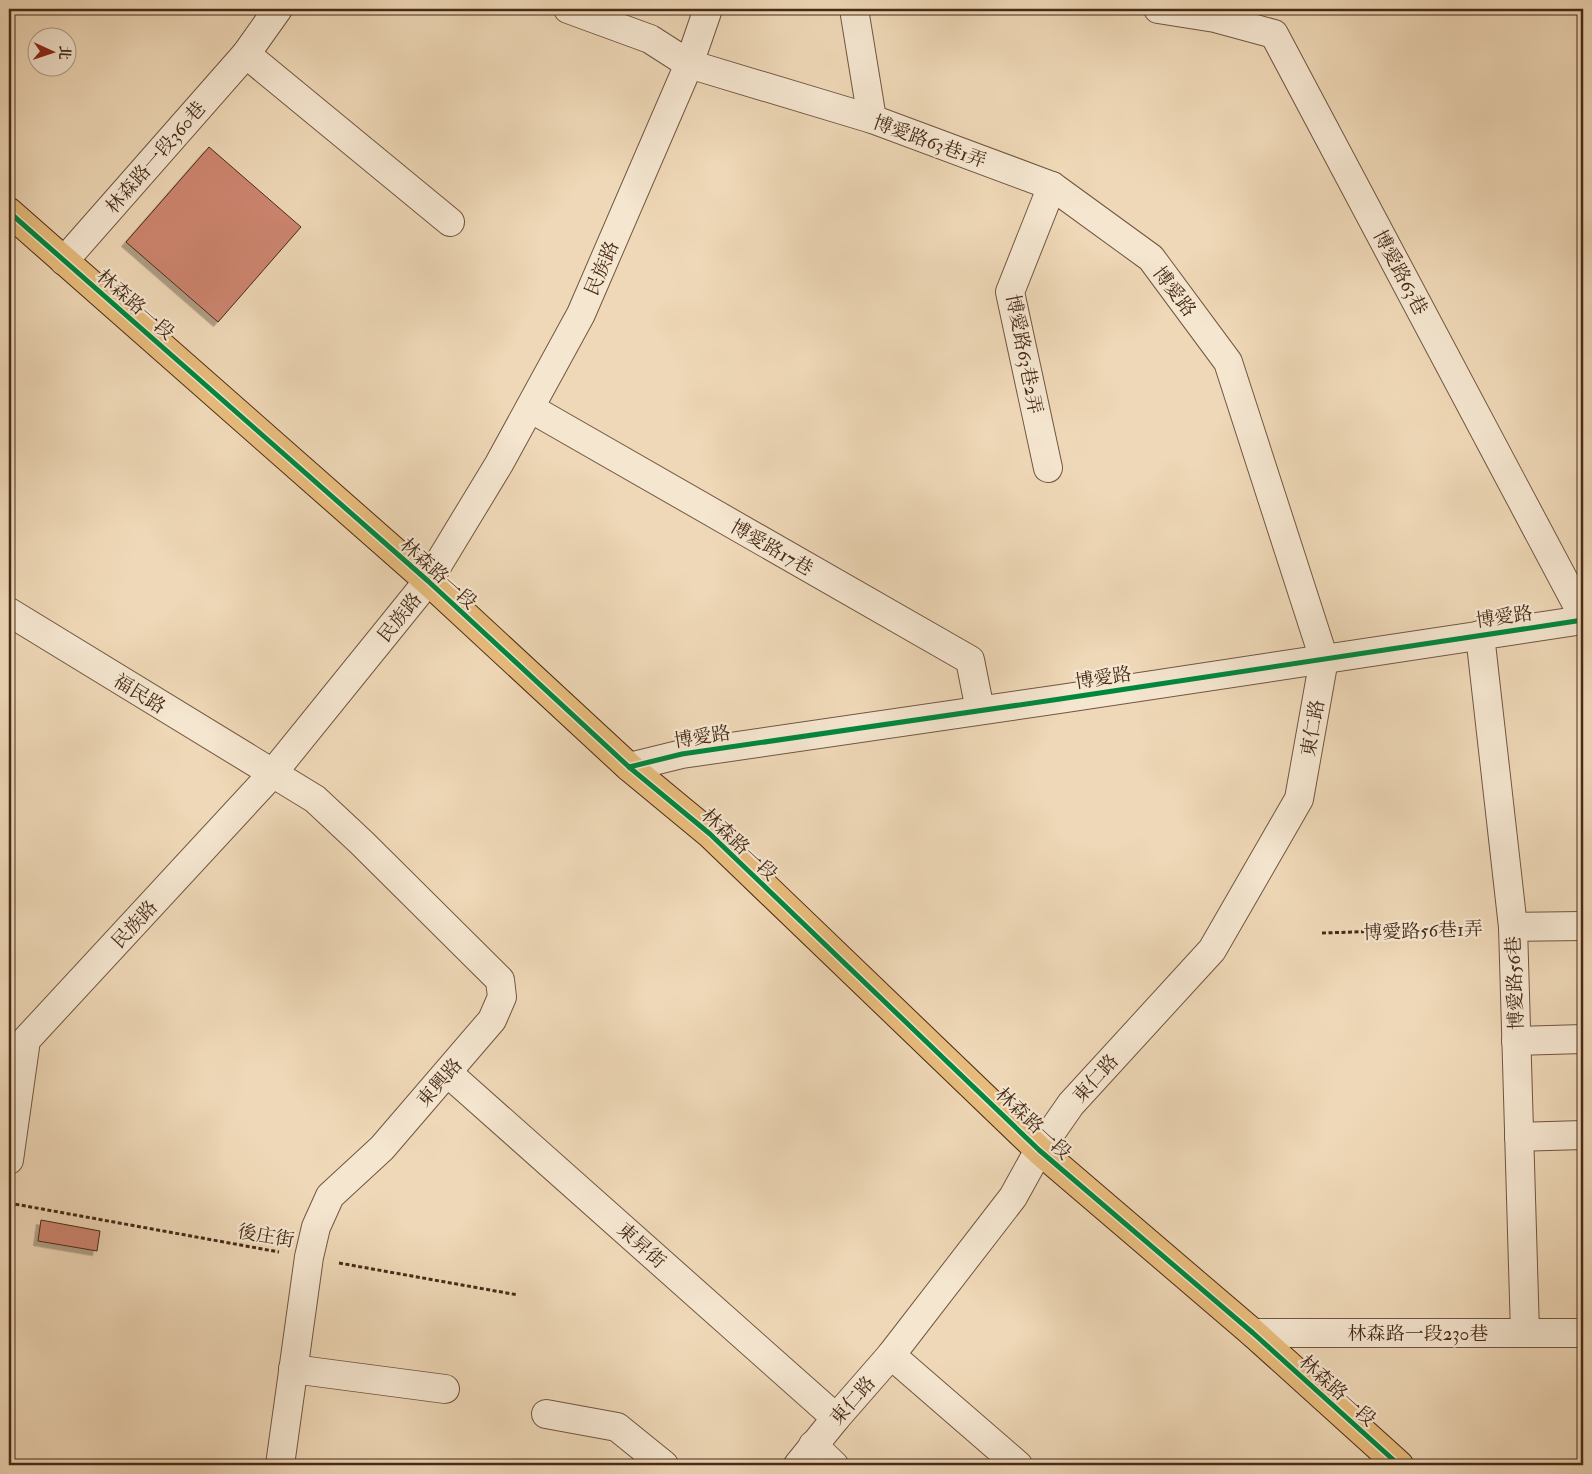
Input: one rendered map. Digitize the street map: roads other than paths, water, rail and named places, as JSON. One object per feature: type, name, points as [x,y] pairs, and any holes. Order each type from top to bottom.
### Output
[{"type":"main road","name":"林森路一段","points":[[11,220],[64,261],[428,581],[629,767],[710,834],[1039,1150],[1253,1333],[1399,1465]]},
{"type":"street","name":"林森路一段360巷","points":[[64,261],[246,54],[278,9]]},
{"type":"street","points":[[568,9],[650,39],[689,64]]},
{"type":"street","name":"民族路","points":[[9,1160],[18,1039],[272,774],[428,581],[499,464],[582,314],[689,64],[708,9]]},
{"type":"street","points":[[854,9],[872,119]]},
{"type":"street","name":"博愛路63巷","points":[[1158,9],[1215,18],[1274,34],[1583,618]]},
{"type":"street","points":[[246,54],[450,222]]},
{"type":"street","name":"博愛路63巷1弄","points":[[689,64],[872,119],[1052,186],[1151,258]]},
{"type":"street","name":"博愛路63巷2弄","points":[[1048,468],[1010,292],[1052,186]]},
{"type":"street","name":"博愛路","points":[[1151,258],[1228,362],[1324,659]]},
{"type":"street","name":"博愛路17巷","points":[[530,408],[970,660],[980,710]]},
{"type":"street","name":"福民路","points":[[9,612],[272,774]]},
{"type":"street","name":"博愛路","points":[[629,767],[682,754],[1324,659],[1583,618]]},
{"type":"street","name":"博愛路56巷","points":[[1480,635],[1513,927],[1525,1333]]},
{"type":"street","name":"東仁路","points":[[805,1455],[891,1355],[1012,1197],[1039,1150],[1071,1104],[1212,950],[1299,800],[1324,659]]},
{"type":"street","name":"東興路","points":[[272,774],[315,799],[362,843],[500,980],[502,997],[492,1020],[448,1073],[382,1148],[330,1196],[316,1227],[309,1257],[280,1465]]},
{"type":"street","points":[[1513,927],[1583,926]]},
{"type":"street","points":[[1516,1041],[1583,1039]]},
{"type":"street","name":"東昇街","points":[[448,1073],[836,1418]]},
{"type":"street","points":[[1519,1137],[1583,1135]]},
{"type":"street","name":"林森路一段230巷","points":[[1253,1333],[1583,1333]]},
{"type":"street","points":[[891,1355],[1018,1465]]},
{"type":"street","points":[[293,1369],[444,1389]]},
{"type":"street","points":[[546,1414],[616,1427],[664,1465]]},
{"type":"street","points":[[805,1455],[834,1465]]}]
